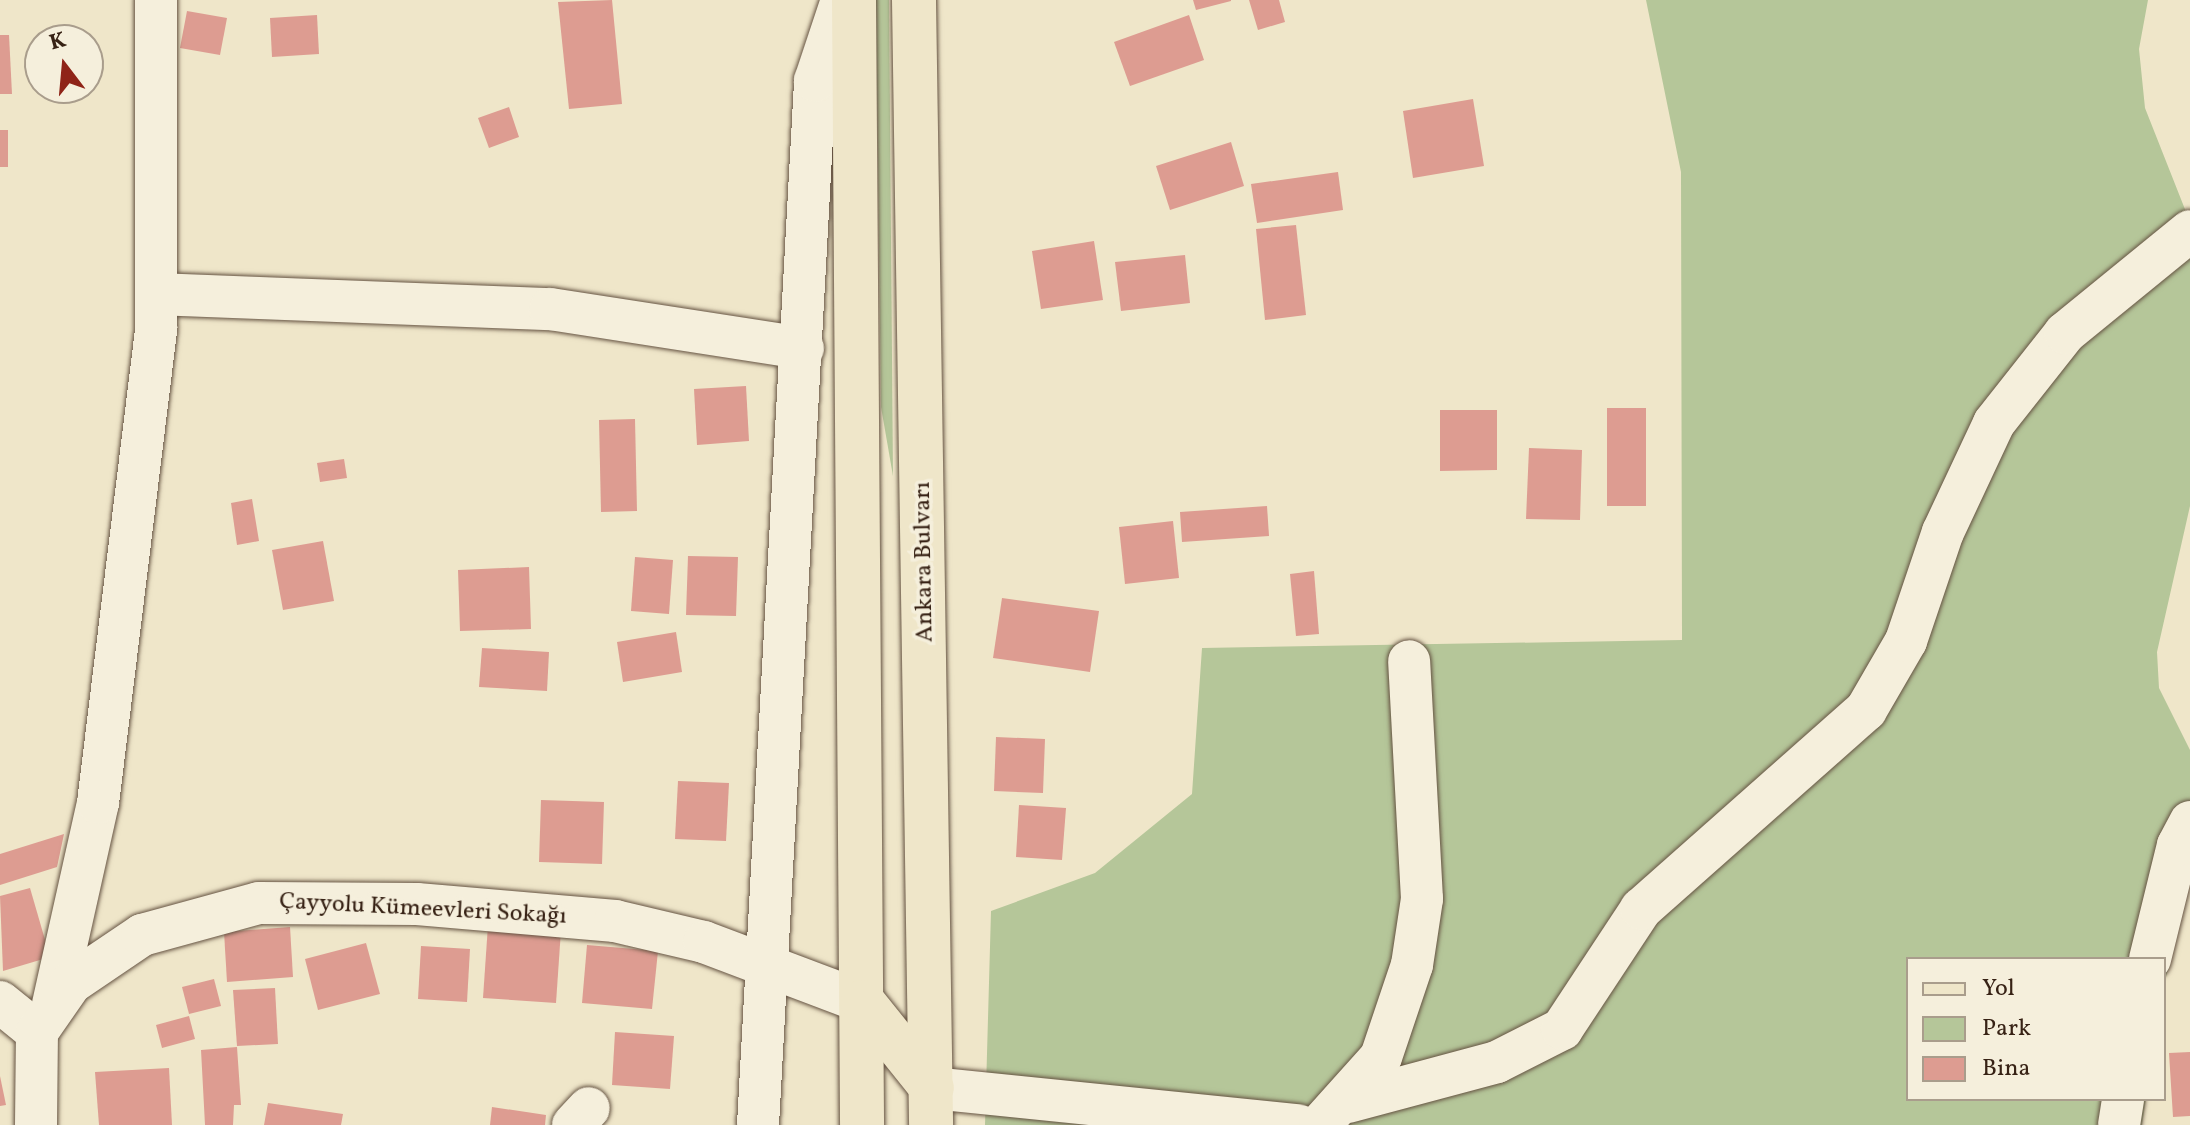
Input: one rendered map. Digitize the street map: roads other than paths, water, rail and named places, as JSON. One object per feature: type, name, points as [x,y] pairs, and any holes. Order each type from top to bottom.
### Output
[{"type":"main road","points":[[854,0],[862,1125]]},
{"type":"main road","name":"Ankara Bulvarı","points":[[914,0],[931,1107]]},
{"type":"main road","points":[[863,1002],[931,1107]]},
{"type":"street","points":[[36,1125],[30,1024],[98,803],[157,294],[156,0]]},
{"type":"street","points":[[758,1125],[803,348],[815,81],[842,0]]},
{"type":"street","points":[[1334,1113],[1497,1062],[1562,1029],[1641,909],[1866,710],[1906,641],[1943,532],[1994,423],[2075,324],[2190,231]]},
{"type":"street","points":[[157,294],[550,309],[803,348]]},
{"type":"street","points":[[1334,1113],[1396,1028],[1422,899],[1409,661]]},
{"type":"street","points":[[2150,957],[2178,845],[2190,822]]},
{"type":"street","name":"Çayyolu Kümeevleri Sokağı","points":[[30,1024],[91,964],[142,935],[208,912],[306,900],[615,921],[769,965],[863,1002]]},
{"type":"street","points":[[0,1002],[30,1024]]},
{"type":"street","points":[[2119,1125],[2123,1101]]},
{"type":"street","points":[[931,1107],[1298,1125]]}]
